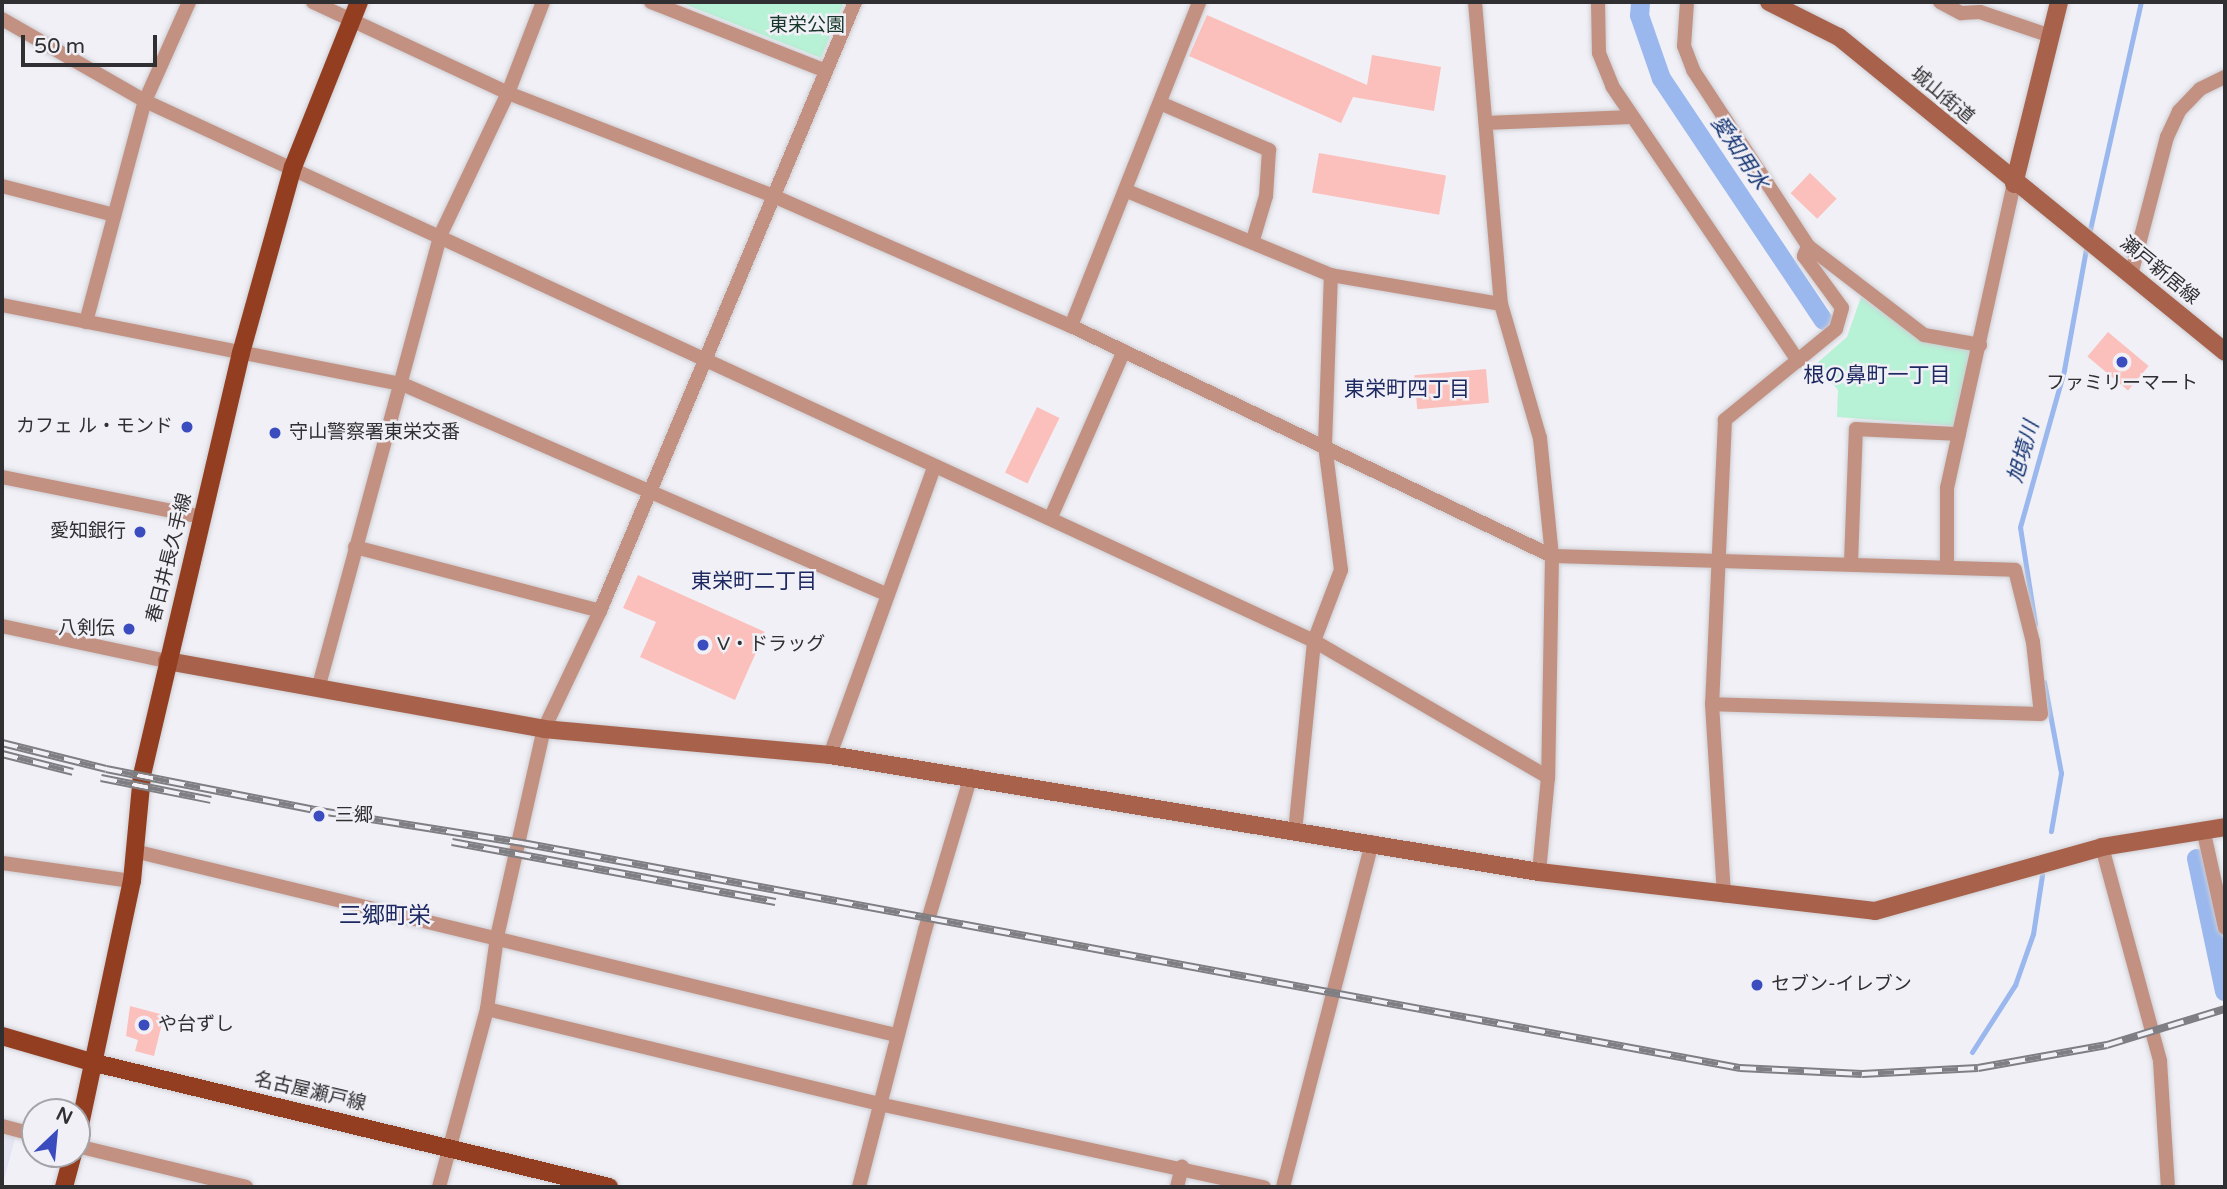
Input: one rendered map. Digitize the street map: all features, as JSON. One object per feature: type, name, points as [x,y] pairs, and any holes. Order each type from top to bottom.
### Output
[{"type":"main road","name":"春日井長久手線","points":[[87,1098],[132,881],[142,775],[242,353],[293,167],[355,10]]},
{"type":"main road","name":"名古屋瀬戸線","points":[[2,1036],[95,1063],[609,1187]]},
{"type":"main road","points":[[64,1187],[69,1168]]},
{"type":"street","points":[[86,322],[145,101],[189,2]]},
{"type":"street","points":[[313,2],[355,10],[508,93],[774,196],[1071,326],[1325,445],[1552,556],[1721,559],[2015,570],[2032,642],[2041,714],[1712,704]]},
{"type":"street","points":[[318,689],[440,236],[508,93],[543,2]]},
{"type":"street","points":[[651,2],[827,71]]},
{"type":"street","points":[[439,1187],[486,1009],[497,937],[544,729],[600,611],[855,2]]},
{"type":"street","points":[[1071,326],[1127,191],[1199,2]]},
{"type":"street","points":[[1475,2],[1501,304],[1540,438],[1552,556],[1548,777],[1539,872]]},
{"type":"street","points":[[1598,2],[1599,53],[1630,117],[1798,361]]},
{"type":"street","points":[[1687,2],[1684,46],[1693,70],[1808,246],[1924,335],[1980,345]]},
{"type":"street","name":"城山街道","points":[[1769,2],[1839,37],[2080,236]]},
{"type":"street","points":[[1940,2],[1961,13],[1983,7],[2048,35]]},
{"type":"street","points":[[1947,567],[1947,488],[2048,35],[2059,2]]},
{"type":"street","points":[[2,19],[145,101],[293,167],[934,467],[1051,517],[1314,641],[1548,777]]},
{"type":"street","points":[[2131,275],[2167,137],[2179,111],[2200,89],[2225,77]]},
{"type":"street","points":[[1160,103],[1269,150],[1266,195],[1253,240]]},
{"type":"street","points":[[1486,123],[1630,117]]},
{"type":"street","points":[[2,186],[114,215]]},
{"type":"street","points":[[1127,191],[1253,240],[1331,275],[1501,304]]},
{"type":"street","name":"瀬戸新居線","points":[[2080,236],[2225,352]]},
{"type":"street","points":[[1724,896],[1712,704],[1721,559],[1725,419],[1836,329],[1842,308],[1804,256],[1808,246]]},
{"type":"street","points":[[1295,832],[1314,641],[1341,570],[1325,445],[1331,275]]},
{"type":"street","points":[[2,305],[402,384],[649,494],[886,594]]},
{"type":"street","points":[[1051,517],[1124,351]]},
{"type":"street","points":[[1851,563],[1856,429],[1959,434]]},
{"type":"street","points":[[830,755],[934,467]]},
{"type":"street","points":[[2,477],[202,517]]},
{"type":"street","points":[[355,547],[600,611]]},
{"type":"street","points":[[2,626],[167,661],[544,729],[830,755],[971,776],[1295,832],[1372,842],[1539,872],[1724,896],[1875,911],[2102,847],[2204,833],[2225,827]]},
{"type":"street","points":[[859,1187],[896,1035],[971,776]]},
{"type":"street","points":[[2204,833],[2225,928]]},
{"type":"street","points":[[1283,1187],[1372,842]]},
{"type":"street","points":[[2102,847],[2160,1061],[2168,1187]]},
{"type":"street","points":[[134,851],[896,1035]]},
{"type":"street","points":[[2,863],[132,881]]},
{"type":"street","points":[[486,1009],[879,1104],[1182,1167],[1264,1187]]},
{"type":"street","points":[[2,1126],[21,1131]]},
{"type":"street","points":[[91,1149],[246,1187]]},
{"type":"street","points":[[1177,1187],[1182,1167]]},
{"type":"shaded area","points":[[2,1131],[16,1135],[2,1187]]},
{"type":"green space","name":"東栄公園","points":[[679,2],[844,2],[821,58]]},
{"type":"green space","points":[[1861,297],[1915,336],[1972,350],[1957,426],[1837,417],[1838,390],[1816,364],[1847,337]]},
{"type":"building","points":[[1207,15],[1367,85],[1372,55],[1441,67],[1434,111],[1353,97],[1341,123],[1189,56]]},
{"type":"building","points":[[1319,153],[1446,175],[1439,215],[1312,192]]},
{"type":"building","points":[[1810,173],[1837,199],[1817,219],[1791,193]]},
{"type":"building","points":[[2108,332],[2149,366],[2128,391],[2087,357]]},
{"type":"building","points":[[1486,369],[1489,403],[1417,409],[1414,375]]},
{"type":"building","points":[[1037,407],[1059,418],[1027,484],[1005,473]]},
{"type":"building","name":"V・ドラッグ","points":[[638,575],[765,632],[735,700],[640,657],[656,622],[623,608]]},
{"type":"building","name":"や台ずし","points":[[130,1006],[164,1015],[154,1056],[135,1051],[138,1040],[126,1036]]},
{"type":"waterway","name":"愛知用水","points":[[1640,2],[1639,15],[1661,78],[1823,320]]},
{"type":"waterway","name":"旭境川","points":[[2089,234],[2141,2]]},
{"type":"waterway","name":"旭境川","points":[[2035,624],[2020,527],[2064,370],[2087,244]]},
{"type":"waterway","name":"旭境川","points":[[2044,682],[2061,773],[2051,831]]},
{"type":"waterway","name":"愛知用水","points":[[2196,858],[2224,991]]},
{"type":"waterway","name":"旭境川","points":[[1972,1052],[2015,985],[2033,934],[2042,875]]},
{"type":"railway","points":[[2,743],[106,769],[320,811],[522,843],[1740,1068],[1862,1074],[1978,1068],[2107,1045],[2225,1009]]},
{"type":"railway","points":[[2,754],[73,772]]},
{"type":"railway","points":[[101,778],[211,800]]},
{"type":"railway","points":[[452,842],[775,902]]},
{"type":"place","name":"ファミリーマート","points":[[2122,362]]},
{"type":"place","name":"カフェ ル・モンド","points":[[187,427]]},
{"type":"place","name":"守山警察署東栄交番","points":[[275,433]]},
{"type":"place","name":"愛知銀行","points":[[140,532]]},
{"type":"place","name":"八剣伝","points":[[129,629]]},
{"type":"place","name":"V・ドラッグ","points":[[703,645]]},
{"type":"place","name":"三郷","points":[[319,816]]},
{"type":"place","name":"セブン-イレブン","points":[[1757,985]]},
{"type":"place","name":"や台ずし","points":[[144,1025]]},
{"type":"district","name":"根の鼻町一丁目","points":[[1877,376]]},
{"type":"district","name":"東栄町四丁目","points":[[1407,390]]},
{"type":"district","name":"東栄町二丁目","points":[[754,582]]},
{"type":"district","name":"三郷町栄","points":[[385,916]]}]
